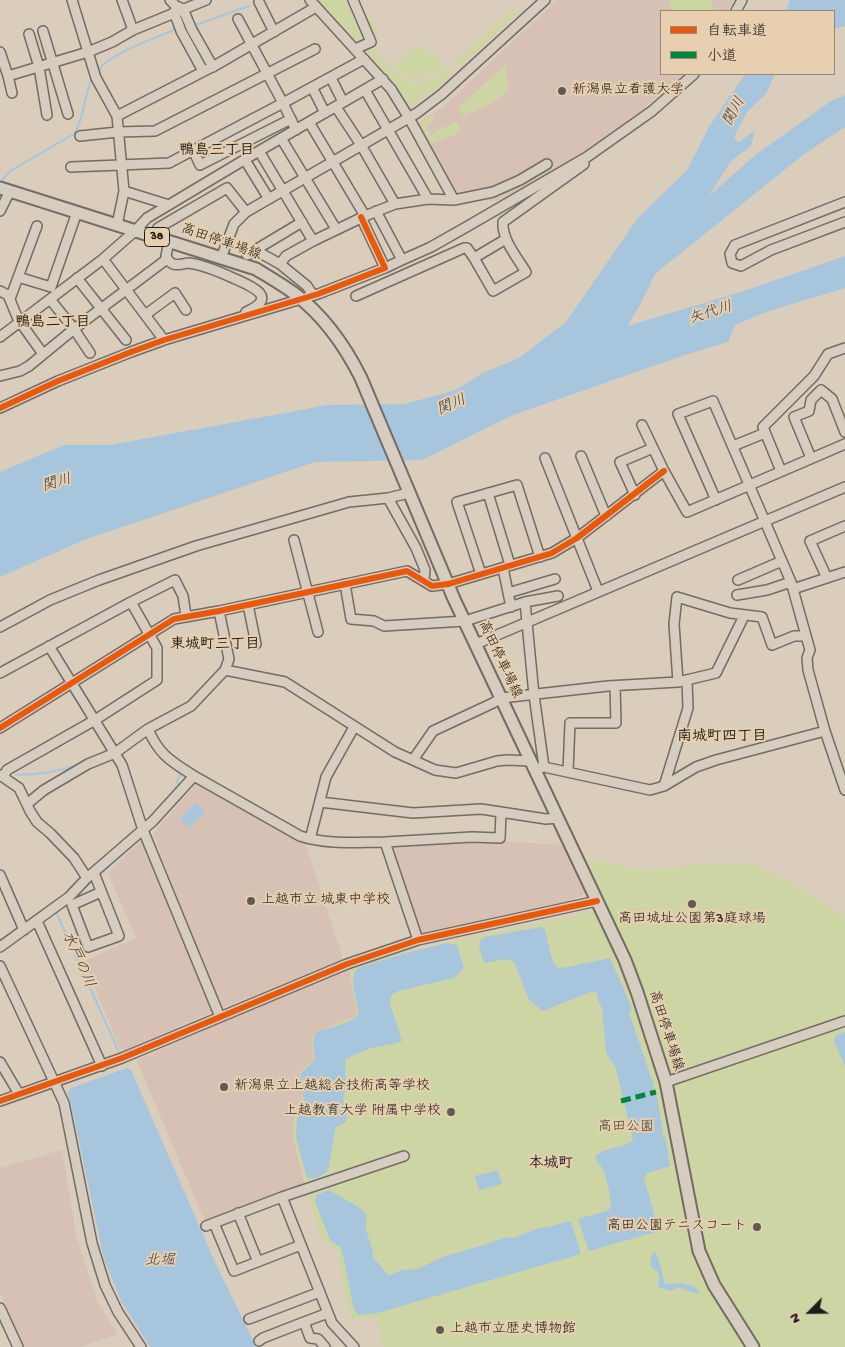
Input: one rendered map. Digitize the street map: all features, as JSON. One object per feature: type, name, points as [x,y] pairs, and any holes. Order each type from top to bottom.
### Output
[{"type":"main road","name":"高田停車場線","points":[[5,190],[256,269],[307,299],[334,334],[355,366],[448,584],[501,698],[536,766],[558,818],[619,946],[637,992],[666,1082],[699,1252],[714,1285],[754,1347]]},
{"type":"street","points":[[72,0],[96,78],[117,116],[124,190],[117,225]]},
{"type":"street","points":[[122,0],[133,30]]},
{"type":"street","points":[[170,0],[192,30],[212,67]]},
{"type":"street","points":[[8,76],[88,52],[112,42],[133,30],[206,0]]},
{"type":"street","points":[[353,0],[372,42],[355,49]]},
{"type":"street","points":[[221,258],[234,224],[246,212],[409,118],[442,94],[545,0]]},
{"type":"street","points":[[260,2],[274,32]]},
{"type":"street","points":[[117,116],[212,67],[274,32],[313,3],[383,80],[409,118],[454,200]]},
{"type":"street","points":[[179,11],[181,31],[203,71]]},
{"type":"street","points":[[238,19],[296,130]]},
{"type":"street","points":[[44,31],[68,114]]},
{"type":"street","points":[[29,34],[39,67],[47,115]]},
{"type":"street","points":[[80,136],[155,131],[315,50]]},
{"type":"street","points":[[0,52],[12,93]]},
{"type":"street","points":[[70,167],[169,163],[364,59]]},
{"type":"street","points":[[0,408],[105,362],[164,340],[307,299],[402,260],[453,235],[587,157],[652,111],[693,75]]},
{"type":"street","points":[[330,78],[339,105],[395,204]]},
{"type":"street","points":[[0,337],[103,259],[147,218],[383,80]]},
{"type":"street","points":[[312,87],[325,113]]},
{"type":"street","points":[[365,90],[428,199]]},
{"type":"street","points":[[193,150],[200,165],[290,119]]},
{"type":"street","points":[[309,122],[363,216],[385,268]]},
{"type":"street","points":[[281,138],[336,229]]},
{"type":"street","points":[[259,151],[313,241]]},
{"type":"street","points":[[356,296],[464,248],[467,248],[474,258],[493,291],[526,272],[506,239],[503,222],[583,166],[587,157]]},
{"type":"street","points":[[245,160],[269,199]]},
{"type":"street","points":[[280,264],[286,256],[313,241],[376,211],[395,204],[428,199],[454,200],[492,192],[520,180],[547,164]]},
{"type":"street","points":[[153,236],[158,228],[227,188],[246,212]]},
{"type":"street","points":[[0,211],[5,190]]},
{"type":"street","points":[[124,190],[169,205]]},
{"type":"street","points":[[845,202],[735,245],[730,254],[732,262],[741,266],[771,250],[845,222]]},
{"type":"street","points":[[376,211],[402,260]]},
{"type":"street","points":[[18,277],[51,287],[77,212]]},
{"type":"street","points":[[246,255],[302,222]]},
{"type":"street","points":[[10,299],[37,226]]},
{"type":"street","points":[[474,258],[506,239]]},
{"type":"street","points":[[167,259],[169,241]]},
{"type":"street","points":[[255,250],[280,264],[307,286],[307,299]]},
{"type":"street","points":[[103,259],[164,340]]},
{"type":"street","points":[[0,376],[20,371],[29,366],[74,329],[167,259]]},
{"type":"street","points":[[167,259],[174,264],[188,263],[221,273],[257,289],[261,294],[261,301],[257,307],[240,315],[239,319]]},
{"type":"street","points":[[77,278],[126,340]]},
{"type":"street","points":[[0,291],[8,295],[20,321],[43,354]]},
{"type":"street","points":[[145,316],[175,293],[186,310]]},
{"type":"street","points":[[53,303],[90,353]]},
{"type":"street","points":[[781,471],[762,427],[814,376],[828,354],[845,348]]},
{"type":"street","points":[[812,458],[794,417],[809,411],[811,400],[821,390],[832,399],[845,432]]},
{"type":"street","points":[[716,500],[678,414],[713,401],[792,585],[810,650],[807,658],[808,670],[825,731],[845,790]]},
{"type":"street","points":[[642,425],[664,471],[687,512],[845,444]]},
{"type":"street","points":[[733,446],[765,433]]},
{"type":"street","points":[[634,495],[620,462],[653,448]]},
{"type":"street","points":[[581,456],[606,516]]},
{"type":"street","points":[[545,458],[598,591]]},
{"type":"street","points":[[0,728],[174,619],[219,612],[407,571],[432,586],[448,584],[507,567],[552,553],[577,538],[664,471]]},
{"type":"street","points":[[481,574],[457,502],[488,493],[517,485],[540,557]]},
{"type":"street","points":[[476,644],[845,487]]},
{"type":"street","points":[[0,627],[50,600],[142,564],[196,546],[349,502],[388,498],[408,489]]},
{"type":"street","points":[[488,493],[507,567],[508,593],[511,606]]},
{"type":"street","points":[[388,498],[416,548],[425,570],[424,580]]},
{"type":"street","points":[[827,578],[810,541],[844,528]]},
{"type":"street","points":[[294,540],[318,632]]},
{"type":"street","points":[[738,580],[782,561]]},
{"type":"street","points":[[737,595],[827,578],[845,572]]},
{"type":"street","points":[[508,593],[555,579]]},
{"type":"street","points":[[0,672],[174,580],[183,596],[186,616]]},
{"type":"street","points":[[345,584],[351,619],[374,621],[384,626],[465,621],[525,602],[558,596]]},
{"type":"street","points":[[664,786],[688,708],[674,624],[676,597],[744,616],[762,617],[772,645],[794,636],[806,636]]},
{"type":"street","points":[[101,892],[72,904],[88,947],[119,936],[101,892],[90,875],[37,822],[19,788],[2,776],[7,770],[94,720],[157,680],[157,648],[132,602]]},
{"type":"street","points":[[525,602],[534,695],[536,766]]},
{"type":"street","points":[[248,605],[256,644]]},
{"type":"street","points":[[27,804],[44,790],[88,764],[115,753],[148,729],[191,706],[225,670],[229,659],[219,612]]},
{"type":"street","points":[[413,760],[433,731],[501,698],[683,681],[716,673],[744,616]]},
{"type":"street","points":[[49,646],[122,765],[143,830],[220,1018]]},
{"type":"street","points":[[225,670],[285,682],[395,752],[435,770],[451,773],[508,760],[650,790],[664,786],[696,767],[716,760],[825,731]]},
{"type":"street","points":[[568,772],[570,723],[616,723],[615,686]]},
{"type":"street","points":[[310,839],[326,777],[354,727]]},
{"type":"street","points":[[148,729],[155,745],[162,753],[194,776],[300,836],[310,839],[332,842],[385,842],[472,837],[500,838],[500,813]]},
{"type":"street","points":[[0,947],[68,896],[143,830],[194,776]]},
{"type":"street","points":[[320,802],[413,813],[480,809],[546,819],[558,818]]},
{"type":"street","points":[[385,842],[418,940]]},
{"type":"street","points":[[0,876],[24,930]]},
{"type":"street","points":[[0,1101],[102,1066],[347,964],[418,940],[597,901]]},
{"type":"street","points":[[37,921],[102,1066]]},
{"type":"street","points":[[0,966],[64,1103],[94,1251],[118,1312],[142,1347]]},
{"type":"street","points":[[666,1082],[845,1021]]},
{"type":"street","points":[[0,1062],[19,1094]]},
{"type":"street","points":[[301,1245],[234,1271],[210,1224],[282,1197],[404,1156]]},
{"type":"street","points":[[282,1197],[332,1323],[354,1347]]},
{"type":"street","points":[[238,1213],[258,1262]]},
{"type":"street","points":[[249,1319],[320,1292]]},
{"type":"street","points":[[0,1308],[18,1347]]},
{"type":"street","points":[[259,1341],[328,1313]]},
{"type":"street","points":[[304,1322],[310,1338],[318,1339],[325,1347]]},
{"type":"shaded area","name":"新潟県立看護大学","points":[[557,0],[733,0],[728,10],[660,10],[660,75],[684,75],[644,108],[563,167],[497,201],[456,198],[417,124],[442,108]]},
{"type":"shaded area","name":"上越市立 城東中学校","points":[[197,782],[305,843],[343,959],[220,1009],[153,834]]},
{"type":"shaded area","points":[[142,839],[214,1011],[121,1052],[84,961],[136,938],[108,873]]},
{"type":"shaded area","points":[[478,840],[562,845],[584,891],[583,895],[567,901],[422,933],[417,930],[390,848],[391,844]]},
{"type":"shaded area","name":"新潟県立上越総合技術高等学校","points":[[349,969],[357,1015],[320,1031],[314,1060],[299,1072],[303,1102],[294,1119],[294,1141],[305,1186],[206,1224],[137,1061],[226,1020]]},
{"type":"shaded area","points":[[62,1150],[76,1235],[98,1303],[118,1334],[80,1347],[23,1347],[0,1292],[0,1168]]},
{"type":"green space","points":[[318,0],[345,0],[363,40],[367,38],[367,40],[359,44]]},
{"type":"green space","points":[[668,0],[711,0],[715,10],[673,10]]},
{"type":"green space","points":[[513,9],[518,13],[460,67],[455,62]]},
{"type":"green space","points":[[370,17],[379,36],[374,38],[366,19]]},
{"type":"green space","points":[[424,45],[427,53],[434,51],[441,65],[447,63],[447,65],[425,77],[412,79],[405,77],[392,64],[406,57],[404,53]]},
{"type":"green space","points":[[370,47],[404,80],[418,83],[425,81],[449,67],[454,72],[437,88],[413,105],[407,104],[392,80],[363,49]]},
{"type":"green space","points":[[505,65],[509,89],[498,100],[464,116],[458,108]]},
{"type":"green space","points":[[433,115],[435,119],[426,126],[431,136],[436,133],[435,131],[457,122],[461,132],[431,144],[420,123]]},
{"type":"green space","name":"高田公園","points":[[587,858],[643,871],[713,863],[751,863],[784,879],[845,916],[845,1347],[383,1347],[377,1317],[353,1320],[346,1306],[337,1251],[322,1241],[318,1231],[294,1141],[294,1119],[303,1102],[299,1072],[314,1060],[311,1037],[320,1031],[357,1015],[349,969],[405,952],[594,911],[606,905],[586,860]]},
{"type":"water","points":[[790,0],[845,0],[845,26],[835,29],[835,10],[786,10]]},
{"type":"water","points":[[744,75],[775,75],[766,94],[747,112],[734,137],[738,143],[755,130],[751,146],[731,161],[709,196],[754,156],[831,101],[845,95],[845,127],[803,155],[655,274],[627,326],[741,292],[845,256],[845,288],[769,311],[735,325],[728,342],[685,355],[513,415],[422,460],[315,462],[84,540],[0,577],[0,472],[64,445],[110,445],[328,405],[405,404],[456,390],[483,373],[519,358],[566,322],[637,219],[687,170],[709,127]]},
{"type":"water","points":[[196,803],[205,812],[189,827],[180,819]]},
{"type":"water","points":[[544,928],[551,955],[558,968],[610,958],[632,1008],[629,1013],[657,1097],[662,1134],[665,1136],[670,1166],[647,1173],[644,1178],[659,1231],[589,1251],[578,1219],[609,1210],[611,1206],[606,1179],[595,1157],[604,1151],[625,1145],[633,1139],[616,1069],[606,1052],[602,1008],[598,1001],[598,996],[593,991],[543,1011],[529,1000],[514,962],[506,959],[484,963],[479,947],[480,941],[485,937]]},
{"type":"water","points":[[447,943],[457,945],[464,968],[454,978],[398,991],[391,996],[390,1003],[402,1041],[371,1048],[345,1059],[346,1086],[343,1100],[347,1116],[346,1122],[336,1127],[328,1170],[318,1177],[307,1178],[296,1137],[297,1118],[304,1102],[300,1074],[315,1060],[313,1040],[315,1034],[350,1021],[359,1013],[353,983],[355,972],[358,968]]},
{"type":"water","points":[[845,1032],[845,1066],[834,1041],[835,1036]]},
{"type":"water","name":"北堀","points":[[127,1068],[131,1070],[215,1262],[256,1347],[150,1347],[121,1301],[104,1259],[67,1092],[71,1088]]},
{"type":"water","points":[[498,1170],[502,1184],[479,1190],[475,1176]]},
{"type":"water","points":[[329,1190],[360,1208],[366,1214],[366,1230],[373,1251],[372,1256],[389,1276],[401,1270],[417,1269],[448,1255],[506,1237],[513,1238],[539,1228],[568,1221],[571,1222],[581,1254],[377,1313],[358,1315],[353,1306],[340,1247],[330,1240],[315,1201],[317,1195]]},
{"type":"water","points":[[655,1252],[665,1284],[683,1283],[696,1287],[699,1293],[693,1293],[678,1287],[671,1291],[658,1287],[658,1272],[651,1267],[652,1254]]},
{"type":"waterway","points":[[193,26],[249,6]]},
{"type":"waterway","points":[[97,71],[104,64],[123,52],[176,29]]},
{"type":"waterway","points":[[0,183],[10,171],[74,134],[78,128],[87,91],[93,77]]},
{"type":"waterway","name":"水戸の川","points":[[16,775],[48,772],[80,764]]},
{"type":"waterway","name":"水戸の川","points":[[178,770],[180,774],[177,782],[180,789]]},
{"type":"waterway","name":"水戸の川","points":[[162,817],[166,813]]},
{"type":"waterway","name":"水戸の川","points":[[101,874],[139,839]]},
{"type":"waterway","name":"水戸の川","points":[[76,896],[91,882]]},
{"type":"waterway","name":"水戸の川","points":[[63,907],[56,912],[118,1050]]},
{"type":"marked path","points":[[621,1101],[656,1092]]},
{"type":"cycle path","points":[[0,408],[58,381],[131,352],[164,340],[318,294],[385,268],[361,217]]},
{"type":"cycle path","points":[[0,728],[174,619],[407,571],[432,586],[448,584],[552,553],[577,538],[664,471]]},
{"type":"cycle path","points":[[0,1101],[122,1058],[347,964],[418,940],[597,901]]},
{"type":"place","name":"新潟県立看護大学","points":[[562,91]]},
{"type":"place","name":"上越市立 城東中学校","points":[[251,901]]},
{"type":"place","name":"高田城址公園第3庭球場","points":[[692,904]]},
{"type":"place","name":"新潟県立上越総合技術高等学校","points":[[224,1087]]},
{"type":"place","name":"上越教育大学 附属中学校","points":[[451,1112]]},
{"type":"place","name":"高田公園テニスコート","points":[[757,1227]]},
{"type":"place","name":"上越市立歴史博物館","points":[[440,1330]]},
{"type":"district","name":"鴨島三丁目","points":[[217,152]]},
{"type":"district","name":"鴨島二丁目","points":[[53,324]]},
{"type":"district","name":"東城町三丁目","points":[[215,646]]},
{"type":"district","name":"南城町四丁目","points":[[722,738]]},
{"type":"district","name":"本城町","points":[[551,1165]]},
{"type":"water label","name":"関川","points":[[735,112]]},
{"type":"water label","name":"矢代川","points":[[711,314]]},
{"type":"water label","name":"関川","points":[[452,406]]},
{"type":"water label","name":"関川","points":[[57,484]]}]
